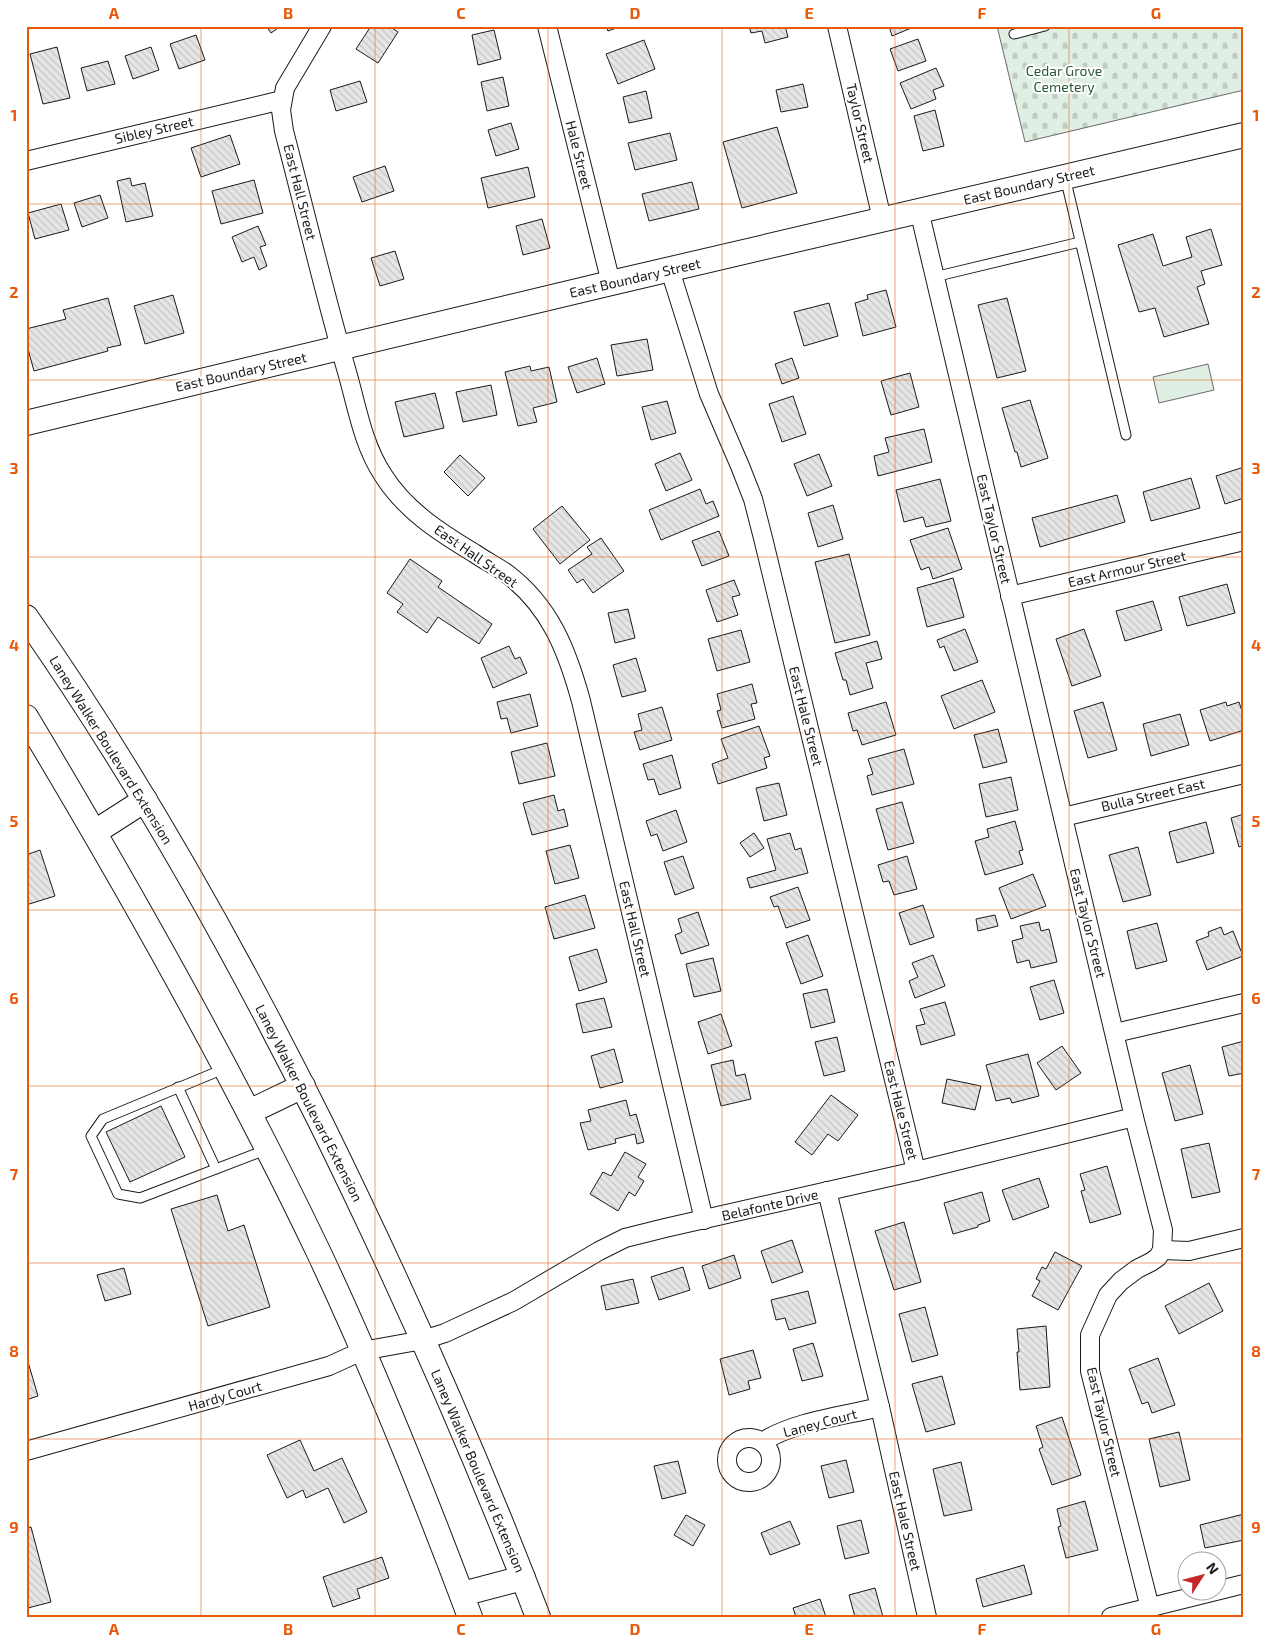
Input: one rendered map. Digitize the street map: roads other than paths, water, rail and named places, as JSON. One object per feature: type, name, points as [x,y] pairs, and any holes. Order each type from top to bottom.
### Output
[{"type":"main road","name":"East Boundary Street","points":[[26,423],[919,210],[1244,135]]},
{"type":"main road","name":"Laney Walker Boulevard Extension","points":[[26,617],[89,710],[145,800],[232,951],[302,1086],[358,1197],[448,1393],[538,1617]]},
{"type":"main road","points":[[26,717],[145,920],[268,1149],[318,1251],[403,1444],[470,1617]]},
{"type":"main road","points":[[95,832],[145,800]]},
{"type":"main road","points":[[249,1112],[302,1086]]},
{"type":"main road","points":[[462,1594],[523,1578]]},
{"type":"street","name":"East Hall Street","points":[[322,26],[285,88],[281,110],[284,131],[366,442],[383,476],[413,512],[450,539],[506,573],[524,589],[541,608],[563,646],[574,676],[583,711],[704,1220]]},
{"type":"street","name":"Hale Street","points":[[547,26],[612,283]]},
{"type":"street","name":"Taylor Street","points":[[837,26],[882,219]]},
{"type":"street","name":"Sibley Street","points":[[26,161],[282,100]]},
{"type":"street","name":"East Taylor Street","points":[[919,210],[1134,1117],[1163,1230],[1162,1250],[1158,1257],[1121,1282],[1108,1295],[1090,1335],[1090,1371],[1150,1608]]},
{"type":"street","name":"East Hale Street","points":[[670,270],[709,394],[743,474],[763,538],[916,1171]]},
{"type":"street","name":"East Armour Street","points":[[1010,596],[1244,542]]},
{"type":"street","name":"Bulla Street East","points":[[1062,816],[1244,774]]},
{"type":"street","points":[[1115,1033],[1244,1003]]},
{"type":"street","name":"Belafonte Drive","points":[[423,1340],[445,1333],[514,1301],[599,1251],[625,1238],[916,1171],[1134,1117]]},
{"type":"street","name":"East Hale Street","points":[[828,1191],[880,1407],[927,1617]]},
{"type":"street","points":[[1162,1250],[1189,1251],[1244,1238]]},
{"type":"street","name":"Hardy Court","points":[[26,1452],[330,1366],[362,1351],[423,1340]]},
{"type":"street","name":"Laney Court","points":[[762,1442],[774,1435],[805,1425],[880,1407]]},
{"type":"street","points":[[1111,1617],[1244,1584]]},
{"type":"lane","points":[[1014,34],[1045,26]]},
{"type":"lane","points":[[1065,176],[1126,435]]},
{"type":"lane","points":[[934,277],[1080,242]]},
{"type":"lane","points":[[226,1068],[103,1119],[92,1136],[118,1194],[140,1198],[268,1149]]},
{"type":"lane","points":[[178,1087],[216,1169]]},
{"type":"park label","name":"Cedar Grove Cemetery","points":[[1064,79]]}]
